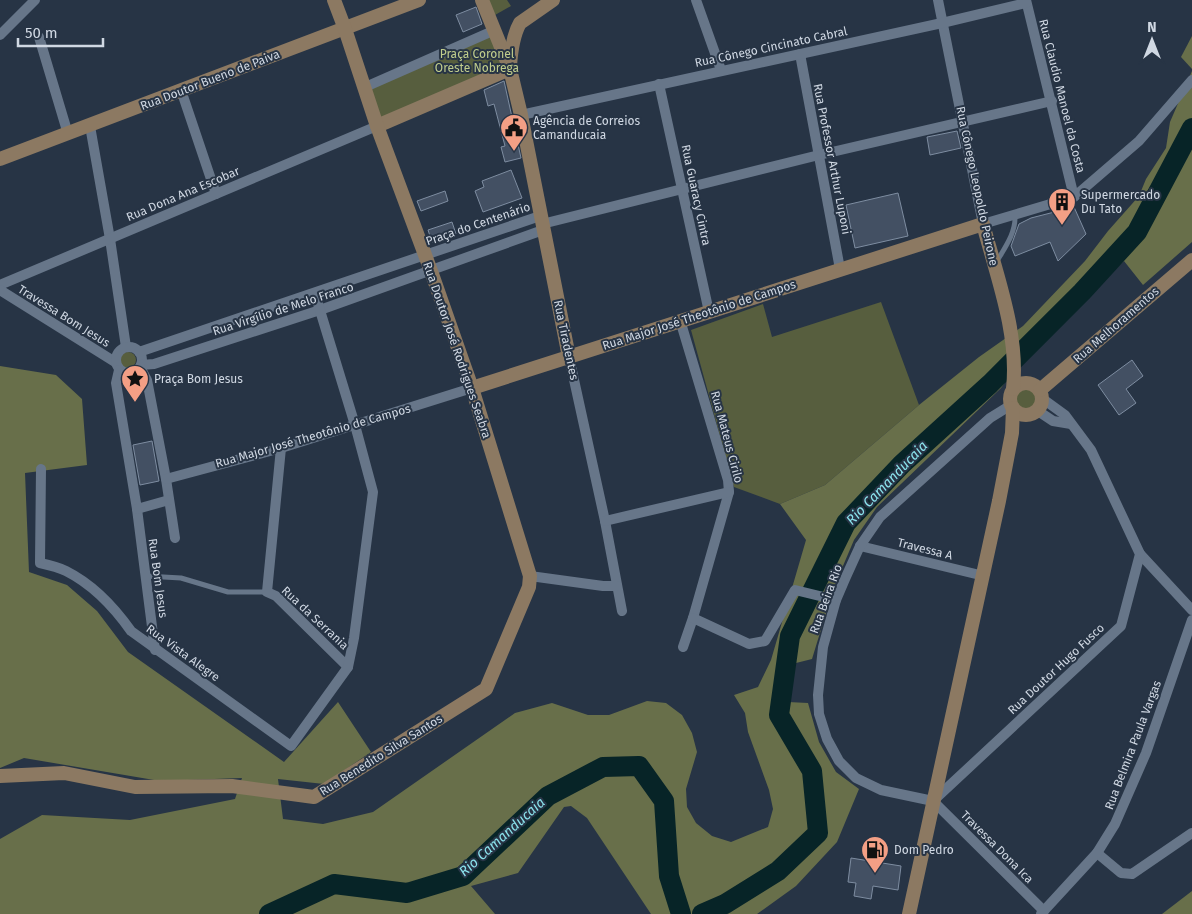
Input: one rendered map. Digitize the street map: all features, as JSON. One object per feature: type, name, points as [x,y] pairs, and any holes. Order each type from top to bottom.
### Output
[{"type":"main road","name":"Rua Doutor José Rodrigues Seabra","points":[[334,0],[376,126],[431,271],[472,388],[530,576]]},
{"type":"main road","name":"Rua Doutor Bueno de Paiva","points":[[0,159],[419,0]]},
{"type":"main road","points":[[482,0],[510,69]]},
{"type":"main road","points":[[510,69],[511,53],[517,28],[526,18],[553,0]]},
{"type":"main road","points":[[376,126],[510,69]]},
{"type":"main road","name":"Rua Tiradentes","points":[[510,69],[521,115],[569,357]]},
{"type":"main road","name":"Rua Cônego Leopoldo Peirone","points":[[983,224],[1010,327],[1015,372],[1013,389]]},
{"type":"main road","name":"Rua Major José Theotônio de Campos","points":[[472,388],[983,224]]},
{"type":"main road","name":"Rua Melhoramentos","points":[[1012,433],[1037,404],[1192,260]]},
{"type":"main road","points":[[1012,407],[1022,415],[1037,404],[1032,384],[1027,383],[1015,372]]},
{"type":"main road","points":[[909,914],[984,576],[1012,433],[1010,394],[1013,389],[1022,383],[1027,383]]},
{"type":"main road","name":"Rua Benedito Silva Santos","points":[[0,776],[64,773],[135,788],[232,786],[314,797],[486,689],[529,588],[530,576]]},
{"type":"street","points":[[0,35],[35,0]]},
{"type":"street","points":[[696,0],[721,70]]},
{"type":"street","name":"Rua Cônego Leopoldo Peirone","points":[[938,0],[983,224]]},
{"type":"street","name":"Rua Cônego Cincinato Cabral","points":[[521,115],[942,23],[1026,1]]},
{"type":"street","name":"Rua Claudio Manoel da Costa","points":[[1026,1],[1074,197]]},
{"type":"street","points":[[363,88],[495,30]]},
{"type":"street","points":[[39,37],[68,134]]},
{"type":"street","name":"Rua Professor Arthur Luponi","points":[[800,54],[840,269]]},
{"type":"street","name":"Rua Major José Theotônio de Campos","points":[[983,224],[1074,197],[1139,141],[1191,80]]},
{"type":"street","name":"Rua Guaracy Cintra","points":[[659,84],[709,312]]},
{"type":"street","points":[[182,90],[216,194]]},
{"type":"street","points":[[431,271],[542,223],[819,155],[1052,101]]},
{"type":"street","points":[[90,126],[110,239],[126,347]]},
{"type":"street","name":"Rua Dona Ana Escobar","points":[[0,285],[376,126]]},
{"type":"street","name":"Praça do Centenário","points":[[424,255],[542,223]]},
{"type":"street","name":"Rua Virgílio de Melo Franco","points":[[139,352],[315,294],[424,255]]},
{"type":"street","name":"Rua Virgílio de Melo Franco","points":[[141,366],[154,364],[320,310],[431,271]]},
{"type":"street","name":"Travessa Bom Jesus","points":[[0,290],[118,366]]},
{"type":"street","points":[[315,294],[356,425],[373,492],[354,638],[348,667]]},
{"type":"street","name":"Rua Mateus Cirilo","points":[[680,320],[728,480],[729,492],[694,618],[683,647]]},
{"type":"street","points":[[169,500],[136,509],[116,383],[117,354],[126,347],[136,349],[139,352],[141,366],[147,380],[166,479],[175,538]]},
{"type":"street","name":"Rua Tiradentes","points":[[569,357],[605,521],[622,611]]},
{"type":"street","points":[[118,366],[128,373],[141,366]]},
{"type":"street","name":"Rua Major José Theotônio de Campos","points":[[166,479],[281,448],[472,388]]},
{"type":"street","points":[[1037,404],[1053,422],[1071,424],[1092,450],[1140,554],[1192,610]]},
{"type":"street","name":"Rua Beira Rio","points":[[933,801],[881,790],[856,778],[839,761],[827,739],[819,714],[818,694],[823,647],[836,600],[860,546],[880,517],[990,418],[1012,407]]},
{"type":"street","points":[[267,592],[281,448]]},
{"type":"street","name":"Rua Vista Alegre","points":[[41,469],[40,562],[65,570],[87,583],[115,609],[132,631],[155,650],[291,746],[348,667]]},
{"type":"street","points":[[605,521],[729,492]]},
{"type":"street","name":"Rua Bom Jesus","points":[[136,509],[155,650]]},
{"type":"street","name":"Travessa A","points":[[860,546],[984,576]]},
{"type":"street","name":"Rua Doutor Hugo Fusco","points":[[933,801],[1121,626],[1140,554]]},
{"type":"street","points":[[530,576],[603,586],[617,586]]},
{"type":"street","points":[[694,618],[748,644],[765,641],[795,590],[836,600]]},
{"type":"street","name":"Rua da Serrania","points":[[267,592],[276,596],[348,667]]},
{"type":"street","name":"Rua Belmira Paula Vargas","points":[[1042,912],[1097,853],[1115,824],[1146,752],[1192,620]]},
{"type":"street","name":"Travessa Dona Ica","points":[[933,801],[1042,912]]},
{"type":"street","points":[[1097,853],[1121,874],[1132,874],[1192,833]]},
{"type":"lane","points":[[994,265],[1016,225],[1015,215]]},
{"type":"lane","name":"Rua da Serrania","points":[[145,576],[181,578],[228,592],[267,592]]},
{"type":"green space","points":[[487,0],[507,0],[511,6],[495,15]]},
{"type":"green space","name":"Praça Coronel Oreste Nobrega","points":[[494,33],[508,68],[378,121],[366,89]]},
{"type":"green space","points":[[1192,36],[1192,69],[1181,57]]},
{"type":"green space","points":[[1192,71],[1192,242],[1143,285],[1124,261],[1030,348],[1001,388],[877,507],[854,540],[834,587],[812,659],[792,664],[788,702],[808,703],[819,742],[836,772],[859,789],[837,842],[796,886],[757,914],[651,914],[587,818],[571,806],[564,807],[518,873],[471,886],[495,914],[0,914],[0,839],[42,815],[130,820],[235,799],[242,778],[160,781],[24,758],[0,768],[0,366],[56,375],[82,399],[87,465],[25,473],[29,572],[67,585],[97,611],[128,652],[284,762],[338,702],[371,752],[324,784],[278,779],[283,819],[323,824],[373,812],[515,713],[552,703],[588,715],[609,715],[647,701],[666,703],[682,715],[692,733],[697,752],[686,789],[687,807],[696,823],[712,836],[731,842],[768,827],[773,809],[769,790],[748,732],[745,713],[734,695],[758,687],[771,660],[806,540],[780,504],[825,485],[919,405],[979,357],[1023,326],[1085,261],[1139,196],[1146,179],[1166,148],[1170,122]]},
{"type":"green space","points":[[881,302],[919,405],[825,485],[780,504],[734,487],[691,330],[763,304],[772,337]]},
{"type":"green space","points":[[128,352],[136,360],[128,368],[120,360]]},
{"type":"green space","points":[[1026,385],[1036,389],[1040,399],[1036,409],[1026,413],[1016,409],[1012,399],[1016,389]]},
{"type":"green space","points":[[1192,891],[1192,914],[1162,914]]},
{"type":"building","points":[[476,7],[482,24],[463,32],[456,15]]},
{"type":"building","points":[[504,81],[521,158],[505,162],[501,147],[505,146],[494,104],[488,106],[484,90]]},
{"type":"building","points":[[957,131],[961,148],[930,155],[927,137]]},
{"type":"building","points":[[511,170],[522,198],[483,212],[475,191],[484,187],[482,181]]},
{"type":"building","points":[[445,191],[448,201],[421,211],[417,201]]},
{"type":"building","points":[[898,193],[908,236],[855,248],[846,205]]},
{"type":"building","points":[[1074,207],[1086,234],[1058,261],[1050,242],[1015,256],[1011,246],[1019,224],[1031,218]]},
{"type":"building","points":[[452,222],[456,234],[432,242],[428,230]]},
{"type":"building","points":[[1132,360],[1143,376],[1126,389],[1136,403],[1119,415],[1098,385]]},
{"type":"building","points":[[152,441],[159,481],[140,485],[133,445]]},
{"type":"building","name":"Dom Pedro","points":[[851,858],[901,866],[898,890],[873,886],[871,899],[854,896],[856,883],[848,882]]},
{"type":"waterway","name":"Rio Camanducaia","points":[[702,914],[725,904],[778,871],[818,833],[812,771],[779,715],[790,636],[846,523],[902,464],[990,384],[1082,292],[1137,232],[1192,128]]},
{"type":"waterway","name":"Rio Camanducaia","points":[[269,914],[334,884],[407,893],[463,876],[548,796],[603,767],[639,766],[664,801],[669,876],[681,914]]},
{"type":"place","name":"Agência de Correios Camanducaia","points":[[514,152]]},
{"type":"place","name":"Supermercado Du Tato","points":[[1062,226]]},
{"type":"place","name":"Praça Bom Jesus","points":[[135,403]]},
{"type":"place","name":"Dom Pedro","points":[[875,874]]}]
